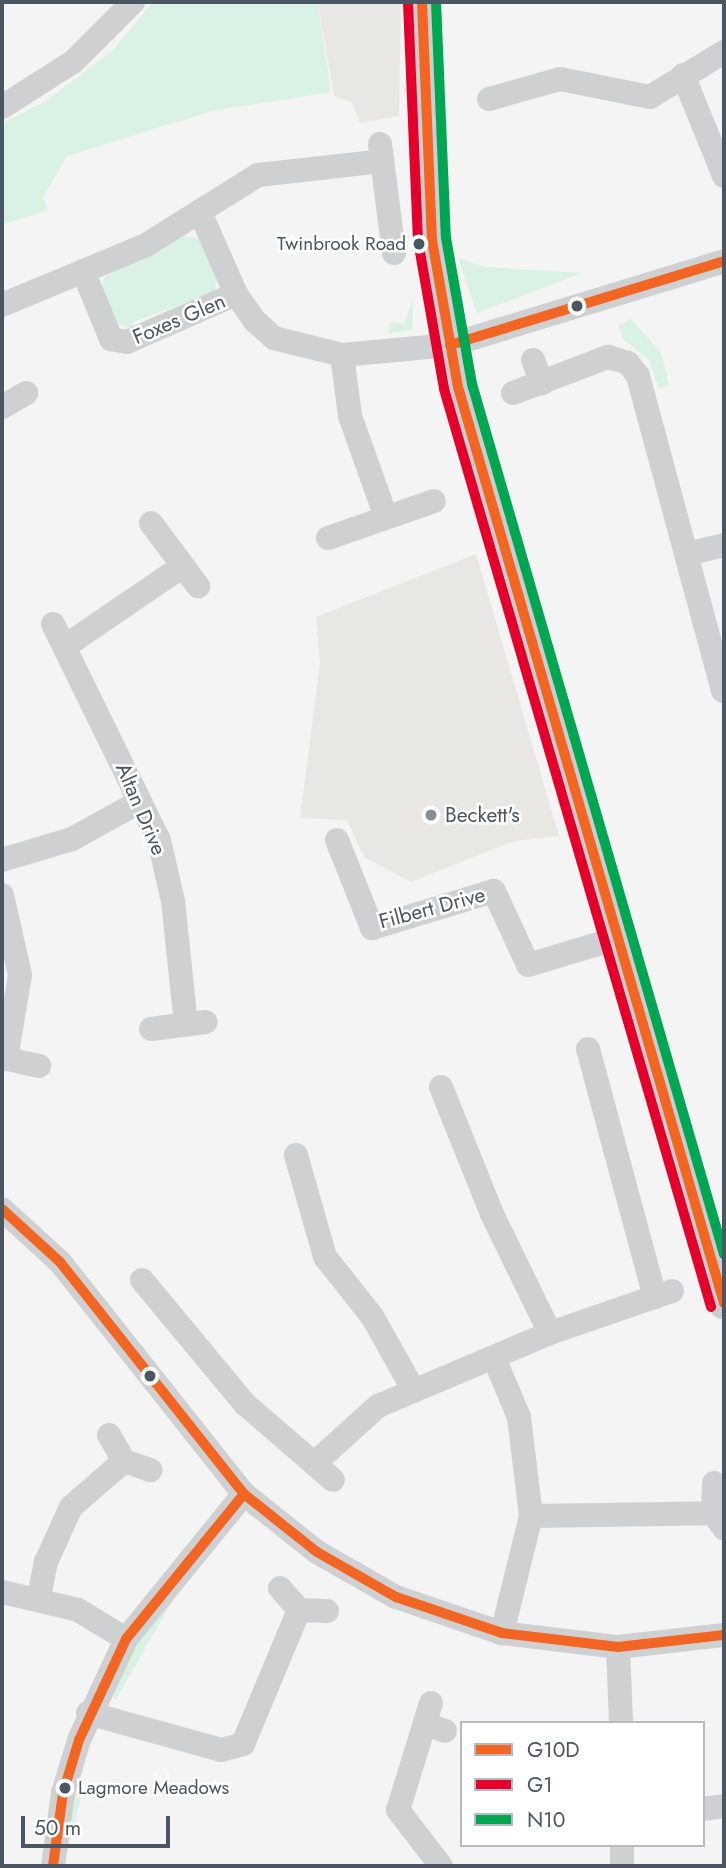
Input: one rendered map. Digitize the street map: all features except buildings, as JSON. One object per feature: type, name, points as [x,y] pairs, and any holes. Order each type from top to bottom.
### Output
[{"type":"main road","points":[[422,2],[424,150],[450,345],[724,1303]]},
{"type":"street","points":[[2,107],[74,62],[133,2]]},
{"type":"street","points":[[489,99],[560,79],[650,97],[724,52]]},
{"type":"street","points":[[683,75],[724,176]]},
{"type":"street","points":[[2,305],[146,245],[258,176],[381,152],[394,253]]},
{"type":"street","name":"Foxes Glen","points":[[200,212],[236,295],[274,338],[342,355],[450,345]]},
{"type":"street","points":[[450,345],[724,261]]},
{"type":"street","name":"Foxes Glen","points":[[83,271],[111,339],[127,342],[236,295]]},
{"type":"street","points":[[342,355],[350,416],[386,517]]},
{"type":"street","points":[[513,393],[608,356],[628,363],[638,376],[723,691]]},
{"type":"street","points":[[533,360],[542,383]]},
{"type":"street","points":[[2,407],[26,393]]},
{"type":"street","points":[[328,538],[434,501]]},
{"type":"street","points":[[151,523],[198,586]]},
{"type":"street","points":[[686,554],[724,545]]},
{"type":"street","points":[[67,645],[183,566]]},
{"type":"street","name":"Altan Drive","points":[[53,624],[67,645],[159,840],[196,1023],[151,1029]]},
{"type":"street","points":[[2,860],[72,839],[139,802]]},
{"type":"street","name":"Filbert Drive","points":[[337,840],[372,928],[494,891],[528,965],[618,938]]},
{"type":"street","points":[[2,895],[19,975],[4,1058],[38,1066]]},
{"type":"street","points":[[142,1280],[245,1404],[325,1471],[378,1406],[413,1389],[495,1360],[550,1333],[664,1294],[588,1049]]},
{"type":"street","points":[[441,1087],[492,1214],[550,1333]]},
{"type":"street","points":[[296,1155],[325,1257],[372,1316],[413,1389]]},
{"type":"street","points":[[2,1209],[60,1262],[244,1494],[317,1552],[396,1597],[502,1633],[618,1647],[724,1635]]},
{"type":"street","points":[[495,1360],[519,1417],[531,1516],[502,1633]]},
{"type":"street","points":[[109,1435],[124,1461],[150,1470]]},
{"type":"street","points":[[39,1597],[46,1562],[71,1507],[124,1461]]},
{"type":"street","points":[[531,1516],[719,1520],[714,1483]]},
{"type":"street","points":[[53,1866],[63,1793],[88,1713],[126,1639],[244,1494]]},
{"type":"street","points":[[280,1588],[299,1610],[327,1611]]},
{"type":"street","points":[[2,1592],[39,1597],[78,1610],[126,1639]]},
{"type":"street","points":[[88,1713],[221,1750],[243,1744],[299,1610]]},
{"type":"street","points":[[618,1647],[621,1721]]},
{"type":"street","points":[[434,1719],[398,1810],[441,1866]]},
{"type":"street","points":[[705,1809],[724,1806]]},
{"type":"street","points":[[622,1847],[622,1866]]},
{"type":"shaded area","points":[[318,2],[401,2],[399,116],[360,123],[352,102],[334,96]]},
{"type":"shaded area","points":[[476,554],[559,836],[514,841],[411,882],[364,857],[347,820],[300,818],[320,662],[316,617]]},
{"type":"green space","points":[[153,2],[318,2],[331,92],[212,111],[67,156],[43,197],[48,210],[2,225],[2,123],[43,103],[112,51]]},
{"type":"green space","points":[[184,236],[201,239],[217,275],[215,292],[133,322],[134,329],[114,323],[102,286],[105,276]]},
{"type":"green space","points":[[458,258],[486,267],[582,273],[477,313]]},
{"type":"green space","points":[[413,298],[412,329],[388,334],[391,322],[404,324]]},
{"type":"green space","points":[[631,319],[661,352],[669,385],[659,389],[649,360],[623,339],[618,325]]},
{"type":"green space","points":[[183,1582],[115,1701],[112,1686],[153,1617]]},
{"type":"green space","points":[[72,1793],[82,1795],[63,1866]]},
{"type":"transit line","name":"G10D","points":[[422,2],[432,240],[458,387],[724,1303]]},
{"type":"transit line","name":"N10","points":[[436,2],[446,238],[472,384],[724,1254]]},
{"type":"transit line","name":"G1","points":[[408,3],[418,241],[444,389],[711,1307]]},
{"type":"transit line","name":"G10D","points":[[450,345],[724,261]]},
{"type":"transit line","name":"G10D","points":[[2,1209],[60,1262],[244,1494],[317,1552],[396,1597],[502,1633],[618,1647],[724,1635]]},
{"type":"transit line","name":"G10D","points":[[53,1866],[63,1793],[79,1740],[126,1639],[244,1494]]},
{"type":"place","name":"Twinbrook Road","points":[[419,244]]},
{"type":"place","name":"Beckett's","points":[[431,815]]},
{"type":"place","name":"Lagmore Meadows","points":[[65,1788]]}]
